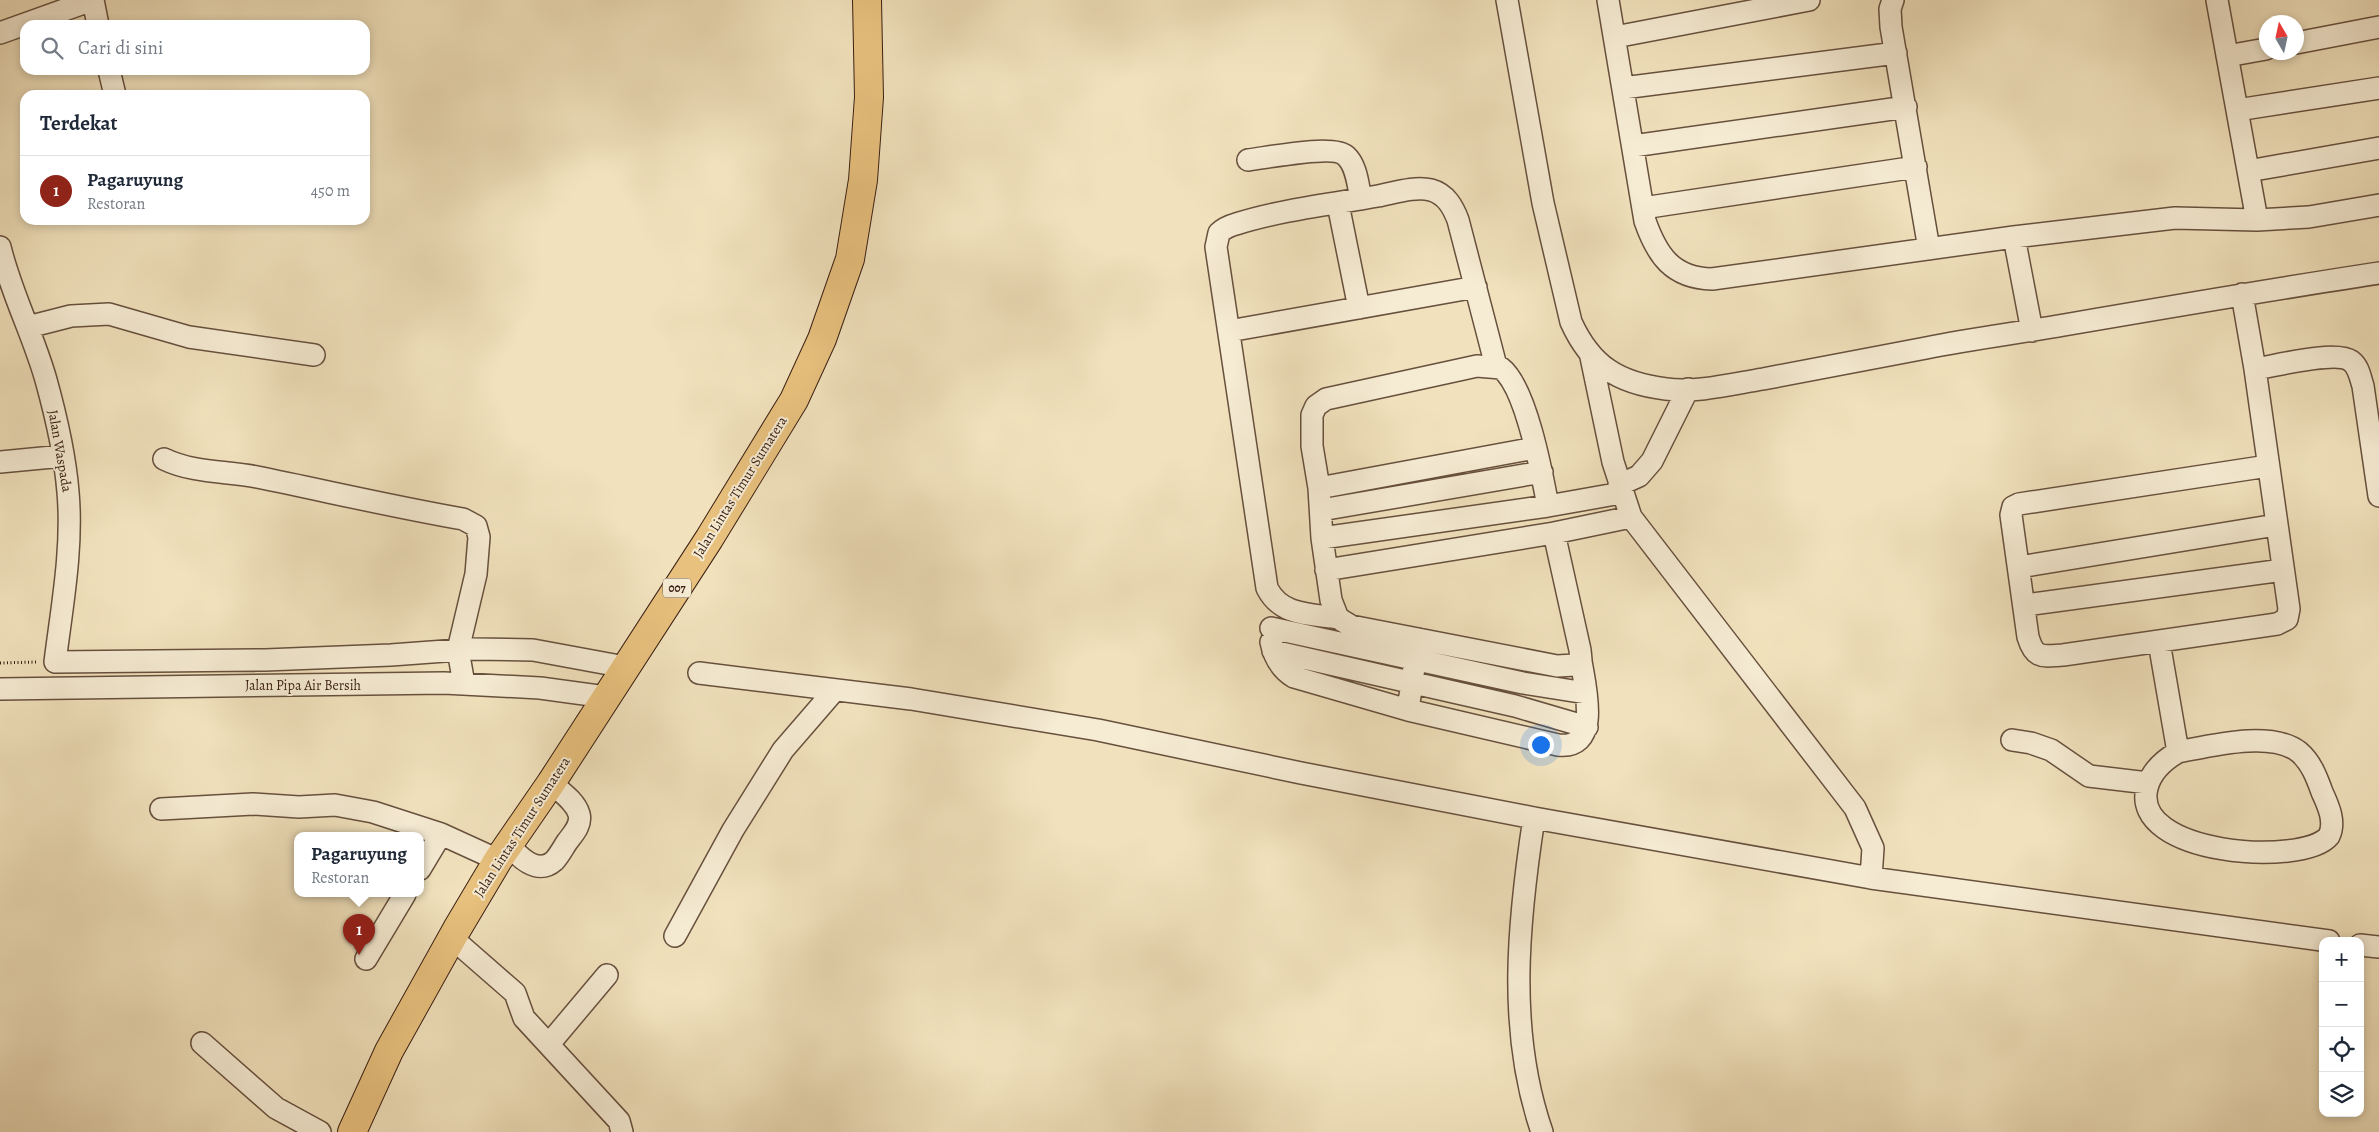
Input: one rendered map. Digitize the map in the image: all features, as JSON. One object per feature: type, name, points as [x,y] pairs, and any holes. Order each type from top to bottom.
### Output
[{"type":"highway","name":"Jalan Lintas Timur Sumatera","points":[[352,1132],[389,1051],[452,938],[503,852],[551,783],[709,539],[794,400],[838,299],[850,260],[863,180],[869,97],[867,0]]},
{"type":"street","points":[[36,20],[92,0],[97,20]]},
{"type":"street","points":[[1507,0],[1540,185],[1556,263],[1571,322],[1579,341],[1591,357],[1602,367],[1626,380],[1667,389],[1688,389],[1746,382],[1929,347],[2242,294],[2379,273]]},
{"type":"street","points":[[1608,0],[1643,208],[1650,237],[1657,252],[1667,263],[1678,271],[1700,279],[1721,278],[2014,237],[2175,218],[2257,220],[2309,217],[2379,205]]},
{"type":"street","points":[[1615,37],[1808,0]]},
{"type":"street","points":[[1893,0],[1890,9],[1891,26],[1929,249]]},
{"type":"street","points":[[2217,0],[2257,220]]},
{"type":"street","points":[[0,33],[20,26]]},
{"type":"street","points":[[2304,41],[2379,26]]},
{"type":"street","points":[[2227,56],[2259,50]]},
{"type":"street","points":[[1623,88],[1896,53]]},
{"type":"street","points":[[110,75],[114,90]]},
{"type":"street","points":[[2237,110],[2379,88]]},
{"type":"street","points":[[1633,146],[1906,107]]},
{"type":"street","points":[[2248,171],[2379,148]]},
{"type":"street","points":[[1248,160],[1326,151],[1343,153],[1348,157],[1355,172],[1361,199]]},
{"type":"street","points":[[1643,208],[1916,167]]},
{"type":"street","points":[[1496,366],[1455,212],[1440,194],[1426,189],[1418,189],[1253,219],[1227,227],[1221,231],[1216,241],[1266,581],[1276,603],[1271,628],[1273,651],[1285,672],[1294,677],[1408,710],[1563,745],[1578,740],[1587,727],[1586,694],[1574,618],[1554,532]]},
{"type":"street","points":[[1338,204],[1359,308]]},
{"type":"street","points":[[2014,237],[2032,331]]},
{"type":"street","name":"Jalan Waspada","points":[[0,247],[2,269],[28,327],[46,379],[63,456],[68,494],[68,560],[55,662]]},
{"type":"street","points":[[1229,331],[1476,288]]},
{"type":"street","points":[[2242,294],[2255,369],[2290,612],[2283,622],[2158,642],[2063,656],[2041,656],[2033,650],[2028,637],[2011,515],[2013,507],[2019,504],[2268,466]]},
{"type":"street","points":[[28,327],[71,316],[109,314],[189,337],[314,354]]},
{"type":"street","points":[[1591,357],[1607,439],[1620,489],[1631,517],[1855,808],[1873,848],[1871,878]]},
{"type":"street","points":[[2255,369],[2329,358],[2344,358],[2354,363],[2358,368],[2362,386],[2379,496]]},
{"type":"street","points":[[1338,618],[1331,600],[1326,570],[1319,488],[1310,430],[1314,410],[1321,402],[1477,366],[1496,366],[1506,372],[1515,384],[1542,472],[1548,506]]},
{"type":"street","points":[[1322,538],[1548,506],[1620,489],[1639,476],[1652,461],[1688,389]]},
{"type":"street","points":[[1319,488],[1535,448]]},
{"type":"street","points":[[0,462],[63,456]]},
{"type":"street","points":[[164,459],[185,468],[255,477],[347,498],[463,519],[474,524],[479,529],[480,537],[476,574],[458,650],[464,684]]},
{"type":"street","points":[[1321,510],[1542,472]]},
{"type":"street","points":[[1326,570],[1554,532],[1631,517]]},
{"type":"street","points":[[2019,567],[2276,525]]},
{"type":"street","points":[[2025,605],[2283,570]]},
{"type":"street","points":[[1276,603],[1292,610],[1338,618],[1351,626],[1416,649],[1523,683],[1586,694]]},
{"type":"street","points":[[1271,628],[1416,649],[1557,666],[1575,665],[1581,662]]},
{"type":"street","points":[[2158,642],[2178,752]]},
{"type":"street","points":[[1408,710],[1416,649]]},
{"type":"street","points":[[55,662],[265,660],[391,655],[458,650],[533,650],[625,667]]},
{"type":"street","points":[[1273,651],[1515,706],[1587,727]]},
{"type":"street","points":[[699,672],[834,691],[911,699],[1098,730],[1300,773],[1534,818],[1871,878],[2319,940]]},
{"type":"street","name":"Jalan Pipa Air Bersih","points":[[0,689],[464,684],[540,688],[606,697]]},
{"type":"street","points":[[674,936],[733,830],[783,750],[834,691]]},
{"type":"street","points":[[2012,740],[2031,743],[2051,750],[2089,776],[2148,783]]},
{"type":"street","points":[[2258,742],[2294,748],[2309,762],[2320,785],[2332,820],[2329,836],[2320,844],[2277,851],[2216,849],[2192,843],[2157,824],[2146,802],[2148,783],[2159,766],[2178,752],[2229,743],[2258,742]]},
{"type":"street","points":[[161,809],[253,804],[299,807],[335,805],[373,812],[503,852],[528,863],[545,865],[553,861],[576,830],[580,820],[576,808],[551,783]]},
{"type":"street","points":[[1534,818],[1520,927],[1520,1011],[1528,1085],[1542,1132]]},
{"type":"street","points":[[424,862],[441,834]]},
{"type":"street","points":[[366,959],[403,897]]},
{"type":"street","points":[[452,938],[515,993],[524,1018],[621,1123],[622,1132]]},
{"type":"street","points":[[2364,945],[2379,946]]},
{"type":"street","points":[[549,1044],[607,975]]},
{"type":"street","points":[[202,1043],[276,1108],[320,1132]]},
{"type":"path","points":[[0,663],[55,662]]},
{"type":"place","name":"Pagaruyung","points":[[359,955]]}]
